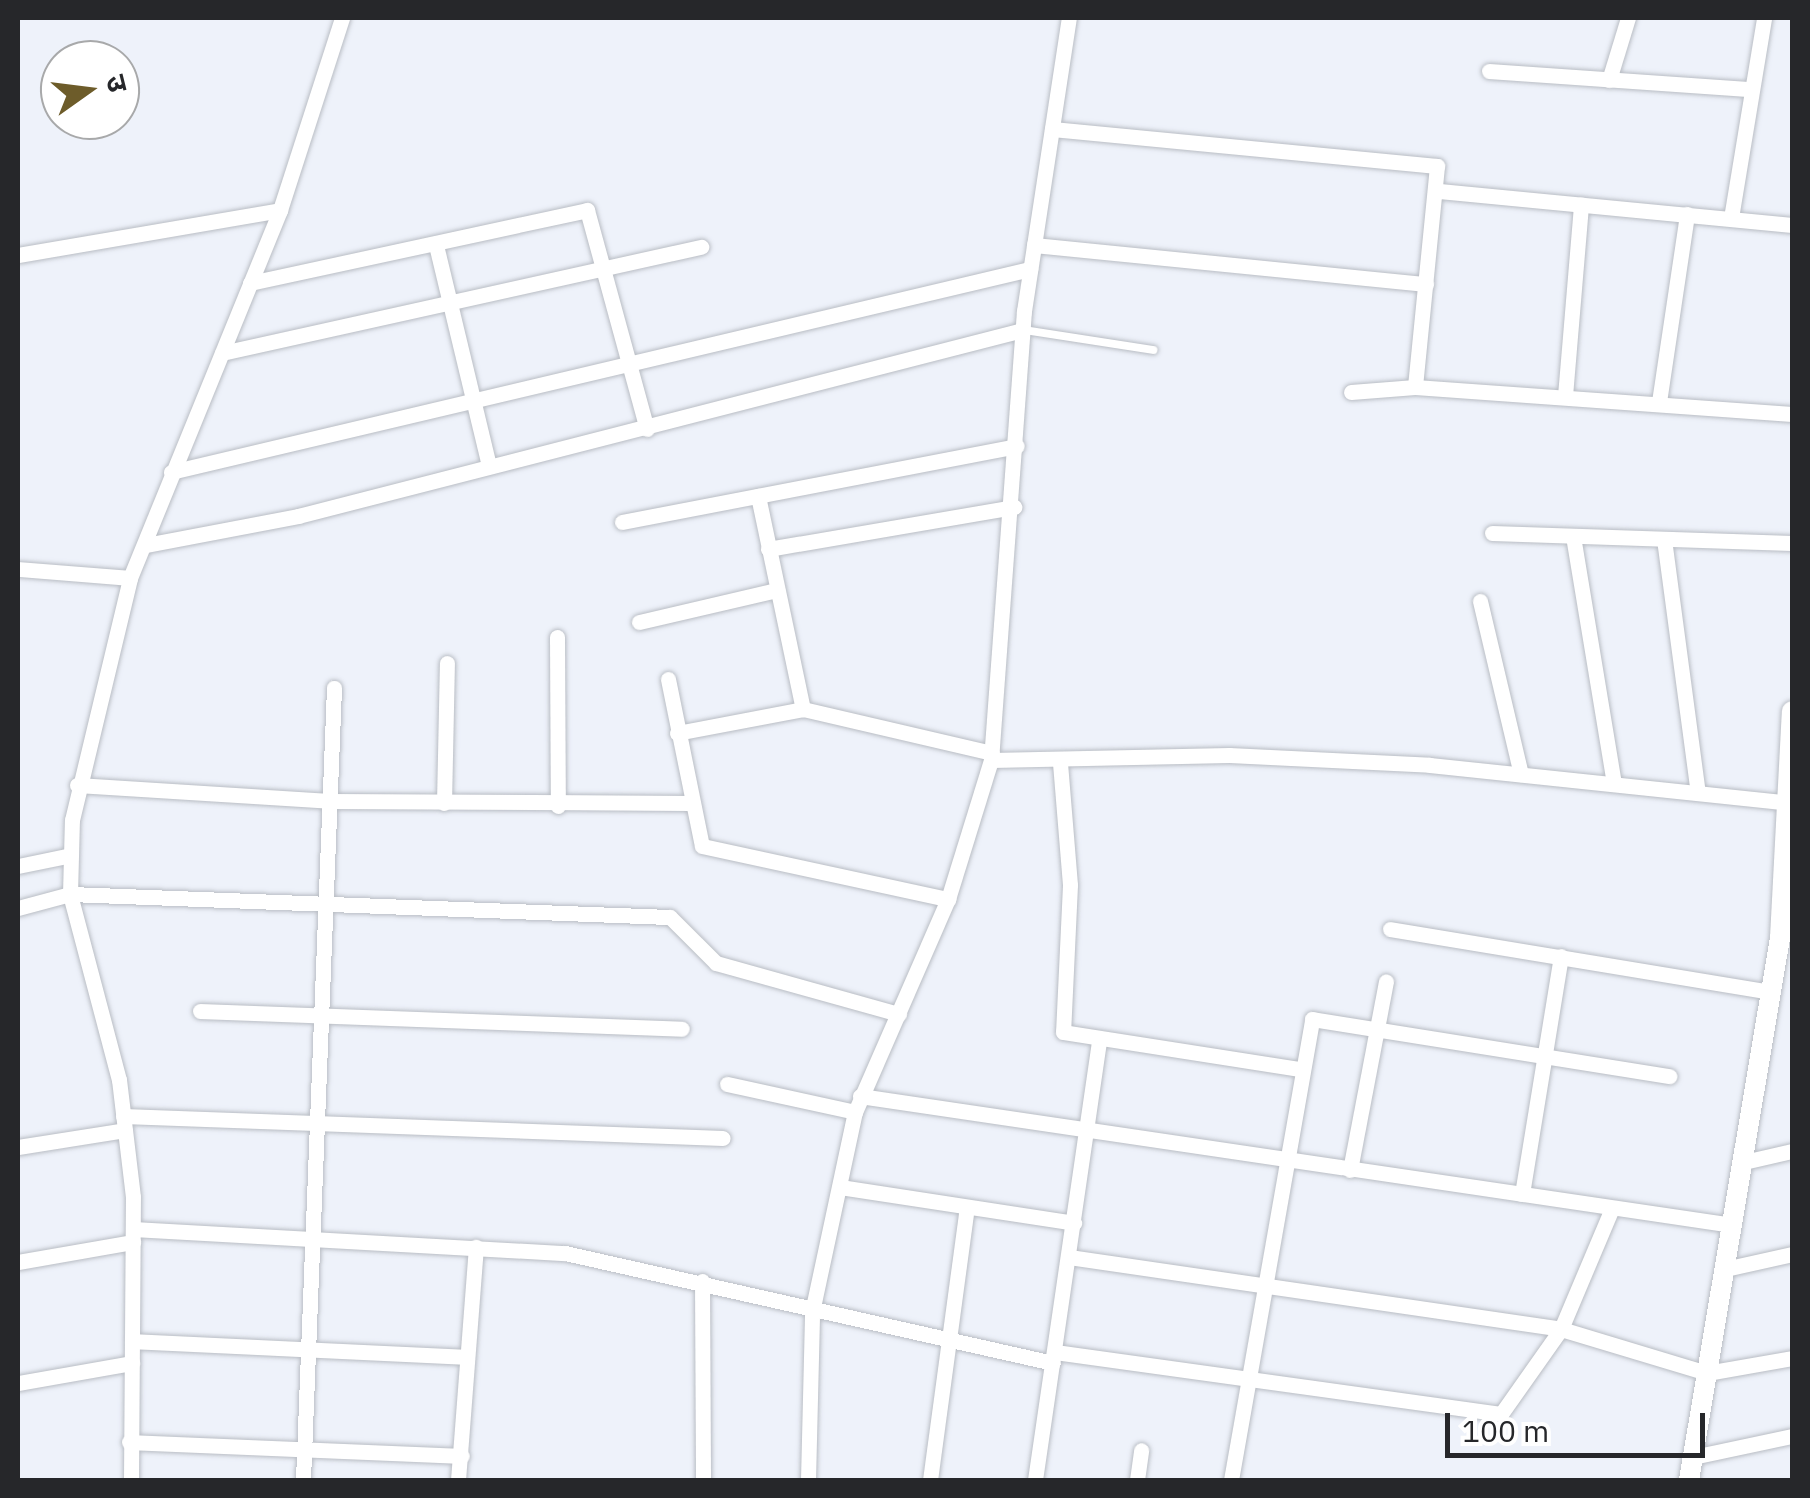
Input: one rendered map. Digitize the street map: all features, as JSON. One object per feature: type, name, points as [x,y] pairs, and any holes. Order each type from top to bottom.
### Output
[{"type":"street","points":[[131,1480],[133,1236],[124,1123],[70,894],[78,785],[130,578],[280,210],[342,18]]},
{"type":"street","points":[[808,1480],[812,1312],[858,1104],[948,899],[992,756],[1014,507],[1023,330],[1070,18]]},
{"type":"street","points":[[1608,80],[1628,18]]},
{"type":"street","points":[[1731,218],[1746,89],[1764,18]]},
{"type":"street","points":[[1490,71],[1746,89]]},
{"type":"street","points":[[1052,128],[1430,163],[1439,192],[1415,387]]},
{"type":"street","points":[[1439,192],[1792,224]]},
{"type":"street","points":[[1565,396],[1581,205]]},
{"type":"street","points":[[18,256],[280,210]]},
{"type":"street","points":[[250,283],[587,210],[647,429]]},
{"type":"street","points":[[1659,402],[1687,214]]},
{"type":"street","points":[[436,244],[489,466]]},
{"type":"street","points":[[1034,245],[1426,284]]},
{"type":"street","points":[[222,353],[701,247]]},
{"type":"street","points":[[170,472],[474,406],[1030,269]]},
{"type":"street","points":[[146,545],[647,429],[1023,330]]},
{"type":"street","points":[[1351,392],[1415,387],[1792,414]]},
{"type":"street","points":[[622,522],[1017,446]]},
{"type":"street","points":[[758,496],[803,710]]},
{"type":"street","points":[[768,549],[1014,507]]},
{"type":"street","points":[[1492,533],[1792,543]]},
{"type":"street","points":[[1573,536],[1614,784]]},
{"type":"street","points":[[1664,539],[1698,792]]},
{"type":"street","points":[[18,569],[130,578]]},
{"type":"street","points":[[639,622],[777,590]]},
{"type":"street","points":[[1480,601],[1521,774]]},
{"type":"street","points":[[557,637],[558,806]]},
{"type":"street","points":[[444,804],[447,663]]},
{"type":"street","points":[[668,680],[696,834],[714,851],[948,899]]},
{"type":"street","points":[[303,1480],[334,688]]},
{"type":"street","points":[[676,733],[803,710],[992,756],[1060,763],[1229,755],[1791,797]]},
{"type":"street","points":[[1689,1480],[1772,992],[1786,937],[1792,715]]},
{"type":"street","points":[[1060,763],[1070,885],[1057,1026],[1098,1041],[1299,1069]]},
{"type":"street","points":[[78,785],[329,801],[558,806],[690,803]]},
{"type":"street","points":[[18,866],[70,856]]},
{"type":"street","points":[[18,908],[70,894],[324,910],[670,917],[716,963],[898,1014]]},
{"type":"street","points":[[1390,929],[1772,992]]},
{"type":"street","points":[[1522,1194],[1562,956]]},
{"type":"street","points":[[1350,1170],[1386,981]]},
{"type":"street","points":[[200,1010],[321,1020],[682,1030]]},
{"type":"street","points":[[1232,1480],[1245,1378],[1299,1069],[1312,1019],[1669,1076]]},
{"type":"street","points":[[1034,1480],[1098,1041]]},
{"type":"street","points":[[727,1084],[1733,1225]]},
{"type":"street","points":[[18,1147],[124,1123],[722,1138]]},
{"type":"street","points":[[1744,1162],[1792,1151]]},
{"type":"street","points":[[840,1187],[1074,1223]]},
{"type":"street","points":[[930,1480],[967,1207]]},
{"type":"street","points":[[18,1262],[133,1236],[314,1236],[565,1252],[702,1281],[812,1312],[949,1342],[1501,1414],[1560,1330],[1612,1208]]},
{"type":"street","points":[[458,1480],[476,1247]]},
{"type":"street","points":[[1725,1269],[1792,1254]]},
{"type":"street","points":[[1069,1257],[1560,1330],[1707,1374],[1792,1358]]},
{"type":"street","points":[[702,1281],[703,1480]]},
{"type":"street","points":[[132,1342],[467,1357]]},
{"type":"street","points":[[18,1383],[132,1363]]},
{"type":"street","points":[[1693,1457],[1792,1436]]},
{"type":"street","points":[[129,1442],[462,1456]]},
{"type":"street","points":[[1137,1480],[1142,1450]]},
{"type":"lane","points":[[1023,330],[1154,350]]}]
